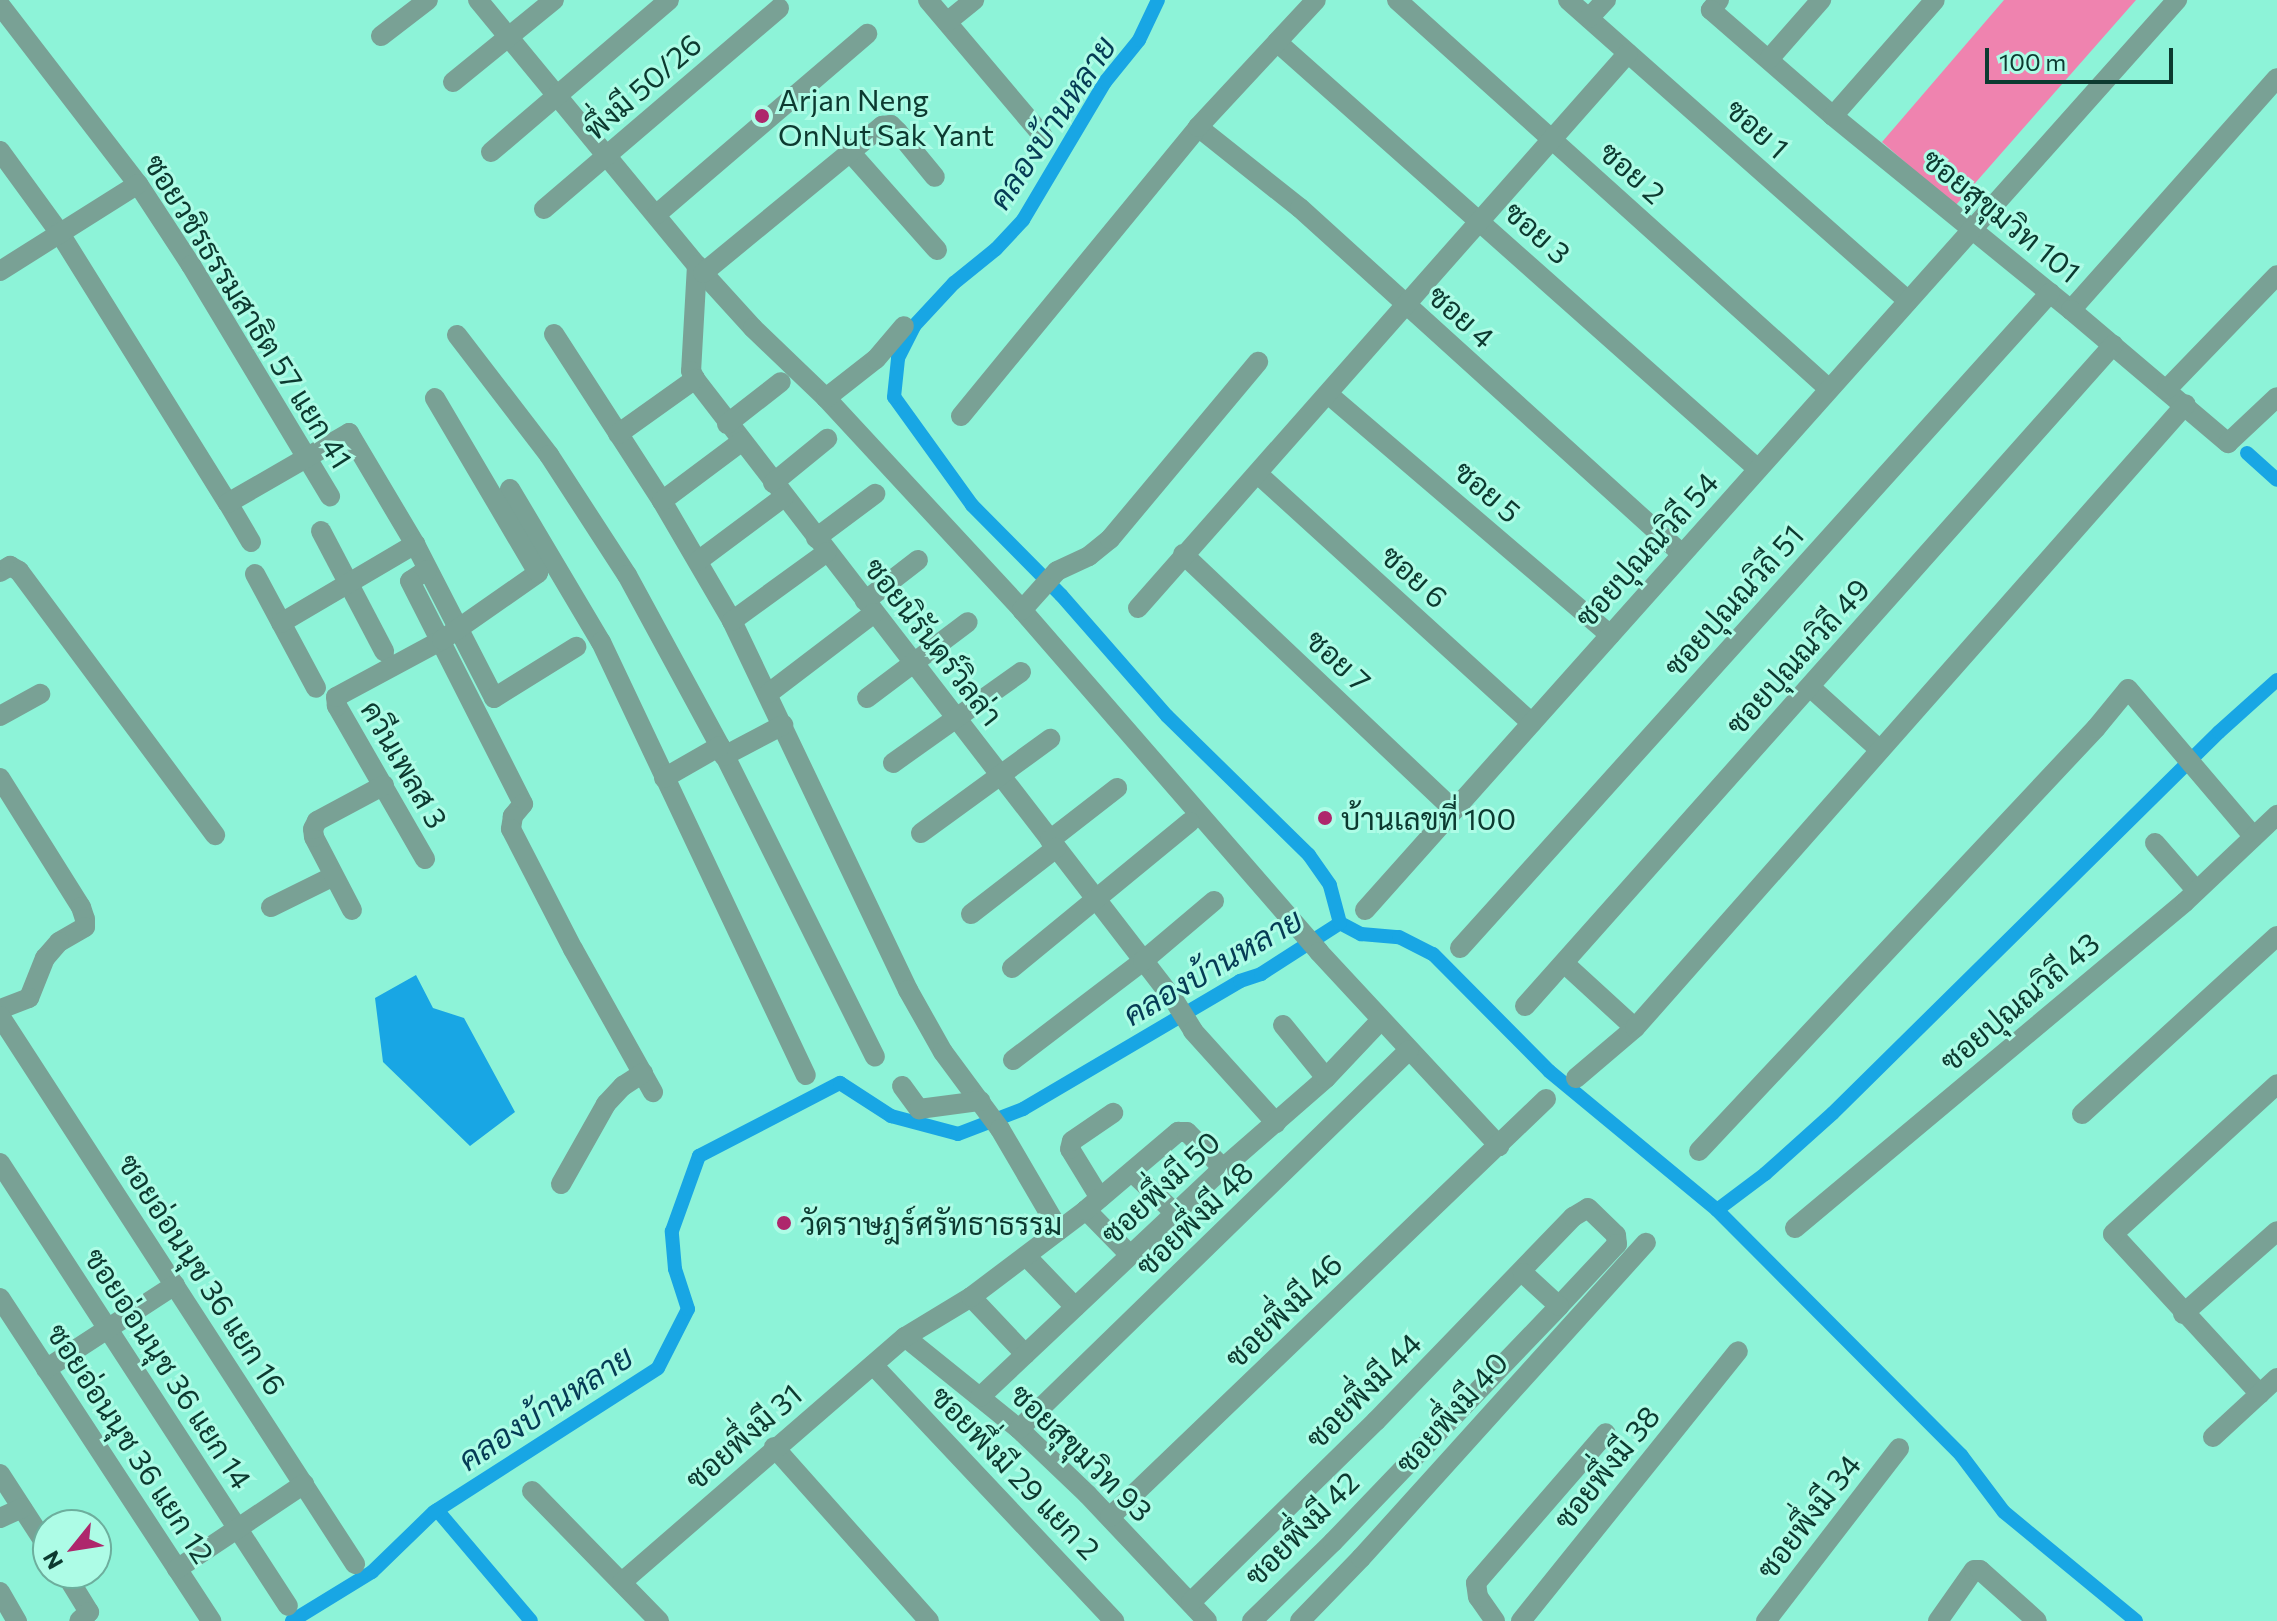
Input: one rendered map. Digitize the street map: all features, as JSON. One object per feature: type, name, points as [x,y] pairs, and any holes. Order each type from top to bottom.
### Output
[{"type":"street","points":[[381,36],[428,0]]},
{"type":"street","points":[[478,0],[558,93],[700,269],[753,328],[826,398],[1022,610],[1319,952],[1499,1146]]},
{"type":"street","points":[[453,82],[554,0]]},
{"type":"street","points":[[491,152],[669,0]]},
{"type":"street","points":[[928,0],[1042,135]]},
{"type":"street","points":[[947,22],[974,0]]},
{"type":"street","points":[[961,416],[1198,127],[1316,0]]},
{"type":"street","name":"ซอย 2","points":[[1397,0],[1829,389]]},
{"type":"street","name":"ซอย 1","points":[[1568,0],[1908,301]]},
{"type":"street","points":[[1589,18],[1606,0]]},
{"type":"street","name":"ซอยสุขุมวิท 101","points":[[1719,0],[1711,10],[1833,116],[2071,310],[2277,78]]},
{"type":"street","points":[[1769,59],[1821,0]]},
{"type":"street","points":[[1833,116],[1935,0]]},
{"type":"street","name":"ซอยปุณณวิถี 54","points":[[1365,910],[2177,0]]},
{"type":"street","name":"ซอยวชิรธรรมสาธิต 57 แยก 41","points":[[0,5],[138,184],[191,265],[304,458],[330,496]]},
{"type":"street","name":"พึ่งมี 50/26","points":[[544,209],[779,8]]},
{"type":"street","points":[[657,214],[867,34]]},
{"type":"street","name":"ซอย 3","points":[[1277,42],[1758,469]]},
{"type":"street","points":[[1138,608],[1478,219],[1628,53]]},
{"type":"street","points":[[618,434],[695,379],[691,371],[700,269],[882,126],[891,125],[935,177]]},
{"type":"street","name":"ซอย 4","points":[[1198,127],[1300,208],[1682,554]]},
{"type":"street","points":[[0,151],[59,232],[251,542]]},
{"type":"street","points":[[850,152],[937,250]]},
{"type":"street","points":[[0,271],[138,184]]},
{"type":"street","points":[[2167,389],[2277,275]]},
{"type":"street","name":"ซอยปุณณวิถี 51","points":[[1460,948],[2050,293]]},
{"type":"street","points":[[2071,310],[2186,404],[2228,443],[2277,397]]},
{"type":"street","points":[[826,398],[876,359],[904,326]]},
{"type":"street","points":[[554,334],[662,501],[732,621],[908,990],[943,1052],[990,1115],[1059,1230]]},
{"type":"street","points":[[457,335],[549,455],[627,575],[722,751],[875,1057]]},
{"type":"street","name":"ซอยปุณณวิถี 49","points":[[1525,1006],[2113,345]]},
{"type":"street","points":[[1022,610],[1057,571],[1089,556],[1110,539],[1258,362]]},
{"type":"street","name":"ซอยนิรันดร์วิลล่า","points":[[695,379],[1174,1000],[1193,1031],[1276,1123]]},
{"type":"street","points":[[727,424],[781,382]]},
{"type":"street","name":"ซอย 5","points":[[1328,394],[1610,635]]},
{"type":"street","points":[[435,398],[538,573],[450,634]]},
{"type":"street","points":[[1576,1078],[1635,1028],[2186,404]]},
{"type":"street","points":[[228,503],[351,433],[427,570],[410,581],[494,698],[576,647]]},
{"type":"street","points":[[698,561],[778,490],[827,439]]},
{"type":"street","points":[[662,501],[741,442]]},
{"type":"street","name":"ซอย 6","points":[[1258,474],[1532,723]]},
{"type":"street","points":[[510,489],[601,642],[806,1075]]},
{"type":"street","points":[[732,621],[822,545],[875,494]]},
{"type":"street","points":[[321,531],[384,651]]},
{"type":"street","points":[[281,623],[415,544]]},
{"type":"street","name":"ซอย 7","points":[[1183,554],[1454,810]]},
{"type":"street","points":[[769,693],[870,607],[918,560]]},
{"type":"street","points":[[0,572],[10,566],[19,571],[215,835]]},
{"type":"street","points":[[255,574],[316,688]]},
{"type":"street","points":[[867,698],[968,622]]},
{"type":"street","points":[[450,634],[523,804],[513,816],[511,829],[517,844],[653,1092]]},
{"type":"street","name":"ควีนเพลส 3","points":[[425,859],[337,706],[336,697],[450,634]]},
{"type":"street","points":[[893,763],[1021,672]]},
{"type":"street","points":[[1810,687],[1880,750]]},
{"type":"street","points":[[1699,1151],[2096,728],[2128,689],[2254,837]]},
{"type":"street","points":[[0,716],[40,694]]},
{"type":"street","points":[[664,778],[783,725]]},
{"type":"street","points":[[921,833],[1050,739]]},
{"type":"street","points":[[0,778],[81,907],[85,919],[85,927],[59,942],[45,958],[29,998],[0,1009]]},
{"type":"street","points":[[352,910],[314,837],[317,821],[384,785]]},
{"type":"street","points":[[971,914],[1117,788]]},
{"type":"street","name":"ซอยปุณณวิถี 43","points":[[1795,1228],[2196,890],[2277,815]]},
{"type":"street","points":[[1012,968],[1097,902],[1190,822]]},
{"type":"street","points":[[2155,843],[2196,890]]},
{"type":"street","points":[[271,907],[334,876]]},
{"type":"street","points":[[1013,1060],[1143,961],[1214,901]]},
{"type":"street","points":[[2082,1114],[2277,936]]},
{"type":"street","points":[[1564,963],[1635,1028]]},
{"type":"street","name":"ซอยอ่อนนุช 36 แยก 16","points":[[0,1016],[355,1564]]},
{"type":"street","name":"ซอยพึ่งมี 50","points":[[980,1397],[1223,1168],[1326,1078],[1381,1020]]},
{"type":"street","points":[[1283,1025],[1326,1078]]},
{"type":"street","name":"ซอยพึ่งมี 48","points":[[1019,1429],[1409,1050]]},
{"type":"street","points":[[561,1184],[606,1104],[623,1086],[643,1073]]},
{"type":"street","points":[[2260,1394],[2183,1314],[2113,1234],[2277,1084]]},
{"type":"street","points":[[902,1086],[919,1109],[990,1115]]},
{"type":"street","name":"ซอยพึ่งมี 46","points":[[1110,1517],[1546,1099]]},
{"type":"street","points":[[1113,1113],[1072,1141],[1070,1149],[1093,1204],[1130,1255]]},
{"type":"street","name":"ซอยพึ่งมี 31","points":[[622,1582],[774,1447],[905,1337],[971,1297],[1093,1204],[1183,1130],[1223,1168]]},
{"type":"street","name":"ซอยอ่อนนุช 36 แยก 14","points":[[0,1163],[288,1606]]},
{"type":"street","points":[[1132,1172],[1175,1213]]},
{"type":"street","name":"ซอยพึ่งมี 42","points":[[1252,1621],[1333,1542],[1618,1241],[1588,1208],[1573,1217]]},
{"type":"street","name":"ซอยพึ่งมี 44","points":[[1191,1602],[1523,1273],[1573,1217]]},
{"type":"street","points":[[2183,1314],[2277,1231]]},
{"type":"street","name":"ซอยพึ่งมี 40","points":[[1300,1621],[1361,1558],[1646,1243]]},
{"type":"street","points":[[1026,1256],[1075,1307]]},
{"type":"street","points":[[1523,1273],[1559,1306]]},
{"type":"street","points":[[46,1369],[175,1285]]},
{"type":"street","points":[[971,1297],[1025,1354]]},
{"type":"street","name":"ซอยอ่อนนุช 36 แยก 12","points":[[0,1298],[211,1621]]},
{"type":"street","name":"ซอยสุขุมวิท 93","points":[[905,1337],[1019,1429],[1110,1517],[1207,1621]]},
{"type":"street","name":"ซอยพึ่งมี 38","points":[[1521,1621],[1738,1351]]},
{"type":"street","name":"ซอยพึ่งมี 29 แยก 2","points":[[873,1365],[1114,1621]]},
{"type":"street","points":[[2213,1437],[2277,1378]]},
{"type":"street","points":[[1495,1621],[1478,1597],[1476,1583],[1606,1433]]},
{"type":"street","points":[[774,1447],[929,1621]]},
{"type":"street","name":"ซอยพึ่งมี 34","points":[[1766,1621],[1899,1448]]},
{"type":"street","points":[[0,1474],[32,1523]]},
{"type":"street","points":[[177,1569],[304,1484]]},
{"type":"street","points":[[532,1491],[659,1621]]},
{"type":"street","points":[[0,1518],[22,1508]]},
{"type":"street","points":[[1938,1621],[1974,1570],[1980,1570],[2037,1621]]},
{"type":"street","points":[[75,1589],[89,1612],[79,1621]]},
{"type":"street","points":[[0,1592],[17,1621]]},
{"type":"shaded area","points":[[2004,0],[2136,0],[1955,206],[1882,142]]},
{"type":"water","points":[[416,975],[433,1008],[464,1018],[515,1112],[470,1146],[383,1062],[375,998]]},
{"type":"waterway","name":"คลองบ้านหลาย","points":[[292,1621],[372,1572],[434,1512],[658,1368],[688,1309],[675,1269],[672,1231],[699,1156],[840,1083],[891,1116],[958,1134],[1023,1109],[1240,981],[1261,974],[1340,923],[1330,885],[1309,855],[1167,716],[1061,595],[972,505],[894,397],[898,358],[914,326],[954,283],[996,249],[1023,220],[1105,82],[1139,40],[1158,0]]},
{"type":"waterway","points":[[2247,453],[2277,480]]},
{"type":"waterway","points":[[1717,1210],[1765,1174],[1833,1113],[2219,732],[2277,680]]},
{"type":"waterway","points":[[1340,923],[1361,934],[1399,937],[1433,954],[1549,1071],[1717,1210],[1961,1455],[2004,1512],[2136,1621]]},
{"type":"waterway","points":[[437,1510],[531,1621]]},
{"type":"place","name":"Arjan Neng OnNut Sak Yant","points":[[762,116]]},
{"type":"place","name":"บ้านเลขที่ 100","points":[[1325,818]]},
{"type":"place","name":"วัดราษฎร์ศรัทธาธรรม","points":[[784,1223]]}]
